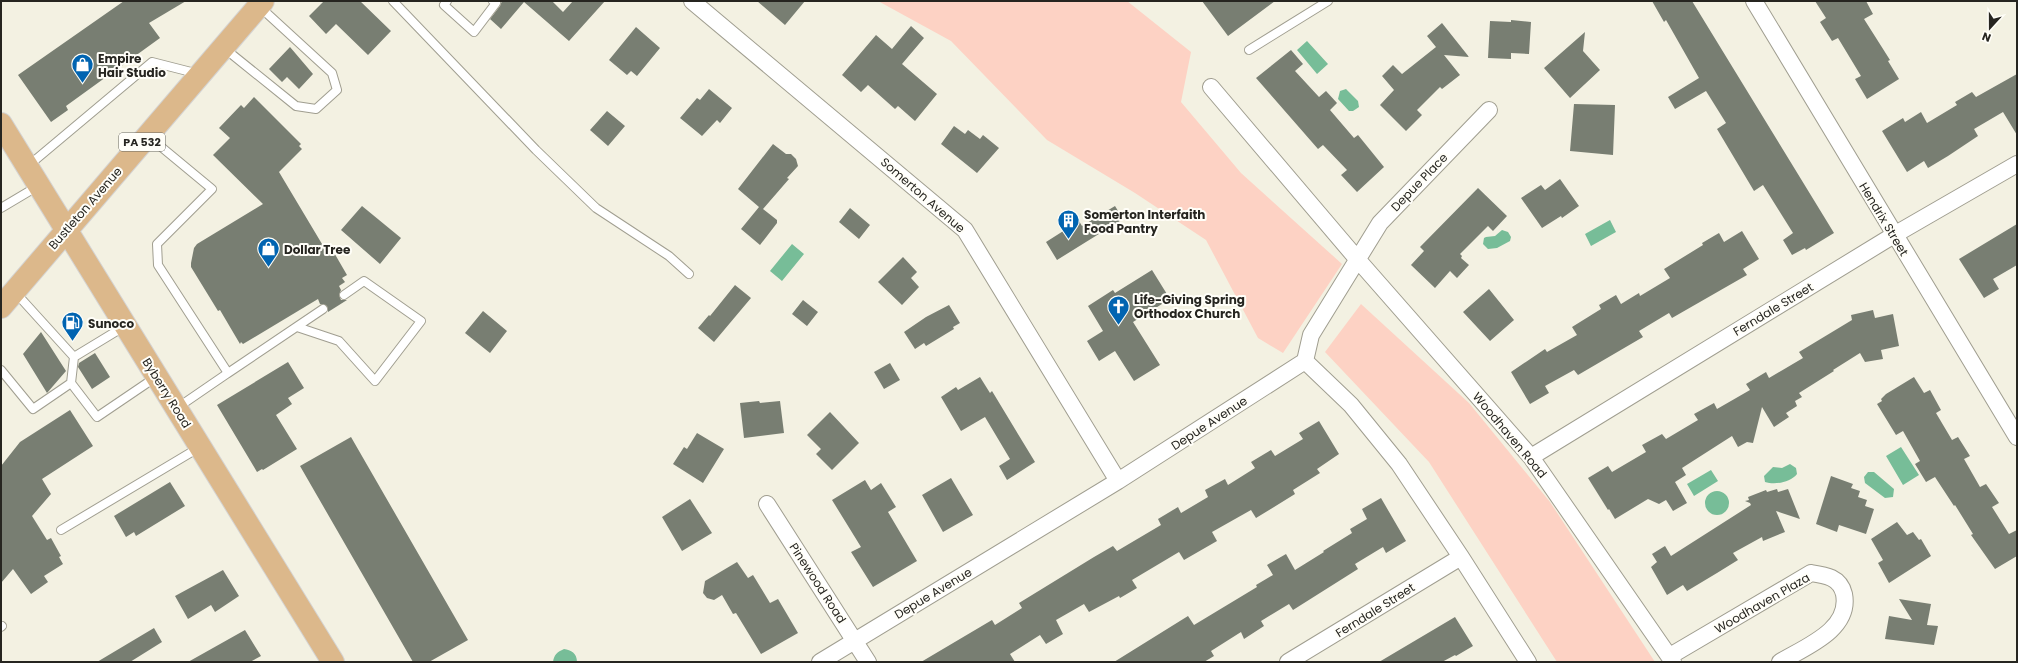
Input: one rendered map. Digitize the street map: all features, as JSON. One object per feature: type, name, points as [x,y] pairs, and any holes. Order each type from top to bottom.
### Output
[{"type":"main road","name":"Bustleton Avenue","points":[[5,300],[261,4]]},
{"type":"main road","name":"Byberry Road","points":[[1,124],[333,662]]},
{"type":"street","name":"Somerton Avenue","points":[[692,1],[966,230],[1118,482]]},
{"type":"street","name":"Hendrix Street","points":[[1754,1],[2017,437]]},
{"type":"street","points":[[1211,87],[1358,260],[1310,335],[1304,362],[1351,405],[1399,464],[1528,662]]},
{"type":"street","name":"Depue Place","points":[[1358,260],[1380,223],[1489,110]]},
{"type":"street","name":"Ferndale Street","points":[[1531,457],[1894,235],[2017,164]]},
{"type":"street","name":"Woodhaven Road","points":[[1358,260],[1531,457],[1672,659]]},
{"type":"street","name":"Depue Avenue","points":[[820,662],[1118,482],[1304,362]]},
{"type":"street","name":"Pinewood Road","points":[[767,504],[868,662]]},
{"type":"street","name":"Ferndale Street","points":[[1288,662],[1461,557]]},
{"type":"street","name":"Woodhaven Plaza","points":[[1672,659],[1811,573],[1827,575],[1837,581],[1843,591],[1846,602],[1842,617],[1834,629],[1780,662]]},
{"type":"lane","points":[[393,1],[531,144],[596,208],[669,256],[689,274]]},
{"type":"lane","points":[[447,1],[444,4],[474,32],[496,3],[493,1]]},
{"type":"lane","points":[[1249,50],[1328,1]]},
{"type":"lane","points":[[224,47],[296,106],[316,109],[337,90],[332,73],[261,4]]},
{"type":"lane","points":[[27,167],[152,62],[200,74]]},
{"type":"lane","points":[[147,136],[212,190],[157,244],[158,265],[228,373]]},
{"type":"lane","points":[[1,208],[39,186]]},
{"type":"lane","points":[[297,327],[339,341],[375,381],[421,321],[364,281],[344,295]]},
{"type":"lane","points":[[5,300],[74,358]]},
{"type":"lane","points":[[177,408],[323,309]]},
{"type":"lane","points":[[74,358],[125,326]]},
{"type":"lane","points":[[74,358],[71,383],[97,417],[157,377]]},
{"type":"lane","points":[[1,370],[33,409],[71,383]]},
{"type":"lane","points":[[61,530],[200,447]]},
{"type":"shaded area","points":[[878,1],[1127,1],[1191,52],[1181,102],[1241,173],[1342,264],[1283,353],[1258,338],[1206,240],[1135,193],[1047,140],[951,41]]},
{"type":"shaded area","points":[[1307,41],[1328,64],[1317,74],[1297,50]]},
{"type":"shaded area","points":[[1346,89],[1358,101],[1359,107],[1353,111],[1349,111],[1338,99],[1340,91]]},
{"type":"shaded area","points":[[1610,220],[1616,232],[1591,246],[1585,234]]},
{"type":"shaded area","points":[[1502,230],[1508,232],[1511,237],[1510,241],[1497,248],[1488,249],[1483,244],[1484,238],[1495,236]]},
{"type":"shaded area","points":[[792,244],[804,254],[782,281],[770,271]]},
{"type":"shaded area","points":[[1361,304],[1469,403],[1550,502],[1655,662],[1557,662],[1429,462],[1325,352]]},
{"type":"shaded area","points":[[1901,447],[1919,475],[1903,485],[1886,456]]},
{"type":"shaded area","points":[[1790,464],[1796,468],[1797,474],[1794,477],[1782,482],[1765,482],[1764,476],[1773,467],[1782,468]]},
{"type":"shaded area","points":[[1711,470],[1718,481],[1694,496],[1687,484]]},
{"type":"shaded area","points":[[1868,472],[1874,472],[1894,489],[1893,497],[1885,498],[1865,483],[1864,477]]},
{"type":"shaded area","points":[[1717,491],[1726,494],[1729,503],[1726,512],[1717,515],[1708,512],[1705,503],[1708,494]]},
{"type":"shaded area","points":[[564,649],[573,652],[576,656],[577,662],[553,662],[556,654]]},
{"type":"building","points":[[124,1],[186,1],[149,23],[160,38],[66,106],[68,110],[51,122],[18,75]]},
{"type":"building","points":[[324,1],[360,1],[391,31],[368,55],[336,24],[326,34],[309,16]]},
{"type":"building","points":[[502,1],[552,1],[563,12],[573,1],[605,1],[569,41],[524,2],[501,29],[490,19]]},
{"type":"building","points":[[757,1],[805,1],[785,25]]},
{"type":"building","points":[[1202,1],[1275,1],[1228,36]]},
{"type":"building","points":[[1652,1],[1692,1],[1834,233],[1806,250],[1805,248],[1792,255],[1783,240],[1793,233],[1763,185],[1754,191],[1717,129],[1726,123],[1706,91],[1675,109],[1668,97],[1699,78],[1666,20],[1664,22]]},
{"type":"building","points":[[1815,1],[1866,1],[1873,14],[1864,19],[1890,60],[1888,61],[1899,79],[1867,99],[1855,79],[1861,76],[1838,38],[1832,41],[1820,22],[1826,18]]},
{"type":"building","points":[[1511,20],[1531,22],[1529,54],[1511,53],[1511,59],[1488,58],[1490,21],[1511,22]]},
{"type":"building","points":[[1442,23],[1469,57],[1444,55],[1460,75],[1442,89],[1440,87],[1417,110],[1422,115],[1406,131],[1380,105],[1394,90],[1382,76],[1393,65],[1402,74],[1436,47],[1427,36]]},
{"type":"building","points":[[911,26],[924,38],[902,64],[937,94],[915,121],[898,106],[895,109],[868,85],[861,92],[842,75],[876,35],[892,49]]},
{"type":"building","points":[[636,27],[660,48],[637,76],[631,71],[627,75],[609,60]]},
{"type":"building","points":[[1585,32],[1583,51],[1600,70],[1570,98],[1544,68]]},
{"type":"building","points":[[290,47],[313,74],[299,89],[287,77],[282,82],[269,69]]},
{"type":"building","points":[[1291,50],[1303,64],[1295,71],[1319,97],[1326,91],[1337,103],[1330,110],[1354,138],[1358,135],[1384,167],[1357,192],[1341,175],[1347,170],[1323,145],[1318,149],[1256,78]]},
{"type":"building","points":[[2017,74],[2017,135],[2003,112],[1974,129],[1978,136],[1948,156],[1928,168],[1924,161],[1907,172],[1882,131],[1903,118],[1905,122],[1921,112],[1927,123],[1957,105],[1955,102],[1972,92],[1976,97]]},
{"type":"building","points":[[709,89],[732,108],[720,123],[717,120],[702,136],[680,118],[697,98],[700,100]]},
{"type":"building","name":"Dollar Tree","points":[[254,97],[301,144],[299,146],[302,149],[279,172],[325,249],[329,244],[347,275],[342,278],[345,282],[339,286],[341,290],[339,295],[341,300],[347,300],[328,312],[327,306],[320,304],[318,299],[243,344],[241,342],[240,344],[220,310],[218,311],[191,267],[191,263],[194,248],[197,244],[263,204],[213,155],[230,138],[219,128],[241,105],[244,108]]},
{"type":"building","points":[[1574,104],[1615,105],[1613,155],[1570,151]]},
{"type":"building","points":[[607,111],[625,126],[608,146],[590,130]]},
{"type":"building","points":[[954,126],[965,134],[968,130],[980,139],[983,135],[999,148],[977,173],[941,144]]},
{"type":"building","points":[[773,144],[786,154],[791,154],[796,159],[798,166],[787,178],[789,179],[763,209],[777,220],[777,223],[760,245],[741,229],[759,207],[738,189]]},
{"type":"building","points":[[1560,179],[1579,206],[1562,218],[1561,216],[1542,228],[1521,198],[1541,185],[1545,190]]},
{"type":"building","points":[[1478,188],[1507,216],[1493,231],[1488,226],[1460,254],[1462,256],[1461,258],[1469,265],[1457,278],[1450,271],[1435,288],[1411,265],[1424,251],[1420,247]]},
{"type":"building","points":[[362,206],[401,238],[380,264],[341,230]]},
{"type":"building","points":[[1115,206],[1123,219],[1057,260],[1046,242],[1079,221],[1082,226]]},
{"type":"building","points":[[850,208],[870,225],[859,239],[839,222]]},
{"type":"building","points":[[2017,224],[2017,265],[1993,279],[1999,289],[1984,298],[1959,259]]},
{"type":"building","points":[[1742,231],[1759,259],[1743,269],[1747,275],[1672,318],[1669,313],[1639,331],[1643,337],[1578,375],[1574,370],[1545,386],[1549,393],[1530,404],[1511,372],[1545,349],[1547,352],[1577,335],[1572,327],[1601,309],[1599,305],[1616,295],[1621,304],[1639,293],[1640,296],[1670,278],[1664,269],[1703,245],[1702,243],[1719,233],[1724,242]]},
{"type":"building","points":[[903,257],[917,272],[911,278],[919,287],[902,305],[878,282]]},
{"type":"building","name":"Life-Giving Spring Orthodox Church","points":[[1152,270],[1170,299],[1133,322],[1160,365],[1134,381],[1115,351],[1099,361],[1087,341],[1103,331],[1088,306],[1113,290],[1115,293]]},
{"type":"building","points":[[735,285],[751,298],[714,342],[698,328],[709,315],[710,316]]},
{"type":"building","points":[[1489,289],[1514,320],[1490,341],[1463,312]]},
{"type":"building","points":[[803,300],[818,312],[807,326],[792,314]]},
{"type":"building","points":[[949,305],[960,323],[953,327],[954,329],[926,346],[924,343],[915,349],[904,332],[926,317]]},
{"type":"building","points":[[1873,310],[1875,318],[1893,314],[1899,346],[1881,350],[1883,359],[1865,362],[1860,353],[1799,393],[1802,397],[1795,401],[1797,406],[1786,413],[1789,417],[1774,427],[1762,407],[1753,443],[1747,442],[1738,447],[1732,436],[1682,468],[1686,475],[1675,482],[1687,503],[1673,511],[1666,500],[1659,504],[1648,499],[1615,519],[1588,478],[1608,466],[1612,472],[1646,452],[1642,445],[1662,434],[1666,439],[1698,420],[1694,414],[1714,403],[1717,409],[1750,390],[1746,384],[1766,372],[1769,378],[1803,358],[1799,352],[1852,320],[1851,315]]},
{"type":"building","points":[[483,311],[507,331],[490,353],[465,333]]},
{"type":"building","points":[[41,332],[66,371],[47,393],[23,354]]},
{"type":"building","points":[[95,353],[110,377],[92,389],[78,367],[79,363]]},
{"type":"building","points":[[288,362],[304,388],[288,398],[292,404],[276,415],[297,449],[263,470],[262,469],[257,472],[217,405]]},
{"type":"building","points":[[890,363],[900,380],[884,389],[874,372]]},
{"type":"building","points":[[980,377],[990,393],[992,391],[1035,462],[1007,480],[999,466],[1010,459],[985,417],[961,431],[941,397],[956,387],[958,390]]},
{"type":"building","points":[[1914,377],[1924,393],[1930,390],[1941,410],[1936,413],[1952,440],[1958,437],[1970,456],[1964,459],[1980,487],[1986,484],[1999,503],[1992,507],[2009,534],[2017,530],[2017,556],[1995,569],[1971,535],[1973,534],[1935,477],[1926,482],[1915,464],[1920,461],[1903,431],[1896,435],[1877,404],[1882,401],[1881,399],[1886,394]]},
{"type":"building","points":[[759,401],[760,403],[780,401],[784,433],[744,438],[740,403]]},
{"type":"building","points":[[70,410],[93,446],[42,479],[51,494],[32,516],[47,540],[51,538],[61,556],[59,557],[63,564],[44,576],[48,582],[31,594],[13,569],[1,583],[1,466],[20,442]]},
{"type":"building","points":[[830,412],[859,443],[832,470],[816,454],[821,449],[807,435]]},
{"type":"building","points":[[1319,421],[1339,454],[1317,469],[1320,473],[1293,490],[1295,494],[1256,518],[1251,510],[1212,532],[1217,541],[1184,560],[1179,552],[1132,580],[1137,588],[1120,598],[1119,596],[1089,612],[1084,604],[1056,620],[1063,634],[1046,644],[1040,635],[1010,654],[1015,662],[921,662],[992,620],[995,625],[1022,608],[1019,603],[1113,546],[1117,551],[1161,525],[1158,519],[1178,507],[1181,513],[1208,497],[1205,490],[1225,479],[1228,485],[1255,468],[1251,462],[1271,450],[1275,456],[1303,439],[1299,433]]},
{"type":"building","points":[[697,433],[724,449],[703,483],[673,464],[684,447],[687,449]]},
{"type":"building","points":[[351,437],[468,640],[429,662],[413,662],[300,466]]},
{"type":"building","points":[[1831,476],[1853,484],[1851,488],[1860,491],[1858,497],[1867,500],[1865,506],[1874,509],[1866,534],[1839,525],[1837,532],[1816,524]]},
{"type":"building","points":[[951,478],[973,515],[943,532],[922,495]]},
{"type":"building","points":[[865,480],[871,490],[881,483],[896,507],[888,512],[917,561],[873,587],[851,552],[861,547],[832,500]]},
{"type":"building","points":[[170,482],[185,506],[136,536],[134,532],[126,537],[114,516]]},
{"type":"building","points":[[1777,489],[1778,492],[1788,489],[1800,519],[1776,511],[1785,532],[1763,541],[1762,537],[1733,553],[1738,560],[1717,573],[1687,591],[1683,585],[1667,595],[1651,567],[1657,562],[1652,554],[1665,546],[1671,556],[1751,505],[1745,501],[1749,500],[1748,497],[1766,490],[1767,492]]},
{"type":"building","points":[[1381,498],[1406,541],[1386,553],[1383,547],[1355,564],[1358,569],[1293,610],[1289,604],[1261,621],[1264,626],[1244,639],[1241,632],[1211,651],[1214,656],[1204,662],[1114,662],[1188,616],[1194,625],[1257,587],[1256,585],[1273,575],[1267,565],[1286,554],[1295,570],[1352,533],[1350,529],[1367,519],[1362,509]]},
{"type":"building","points":[[690,499],[712,533],[682,551],[662,517]]},
{"type":"building","points":[[1897,522],[1907,535],[1913,532],[1919,540],[1921,539],[1931,556],[1889,583],[1878,563],[1883,560],[1871,539]]},
{"type":"building","points":[[737,562],[748,578],[753,575],[770,603],[778,599],[798,633],[761,654],[736,613],[733,614],[722,595],[714,600],[707,598],[703,593],[705,581]]},
{"type":"building","points":[[223,570],[239,596],[215,612],[211,605],[188,619],[175,596]]},
{"type":"building","points":[[1899,599],[1931,604],[1927,625],[1938,626],[1934,645],[1885,639],[1889,616],[1912,620]]},
{"type":"building","points":[[1455,617],[1473,646],[1442,662],[1379,662]]},
{"type":"building","points":[[154,628],[162,642],[130,662],[97,662]]},
{"type":"building","points":[[245,630],[261,656],[250,662],[188,662]]},
{"type":"place","name":"Empire Hair Studio","points":[[83,84]]},
{"type":"place","name":"Somerton Interfaith Food Pantry","points":[[1068,240]]},
{"type":"place","name":"Dollar Tree","points":[[268,268]]},
{"type":"place","name":"Life-Giving Spring Orthodox Church","points":[[1118,326]]},
{"type":"place","name":"Sunoco","points":[[73,342]]}]
